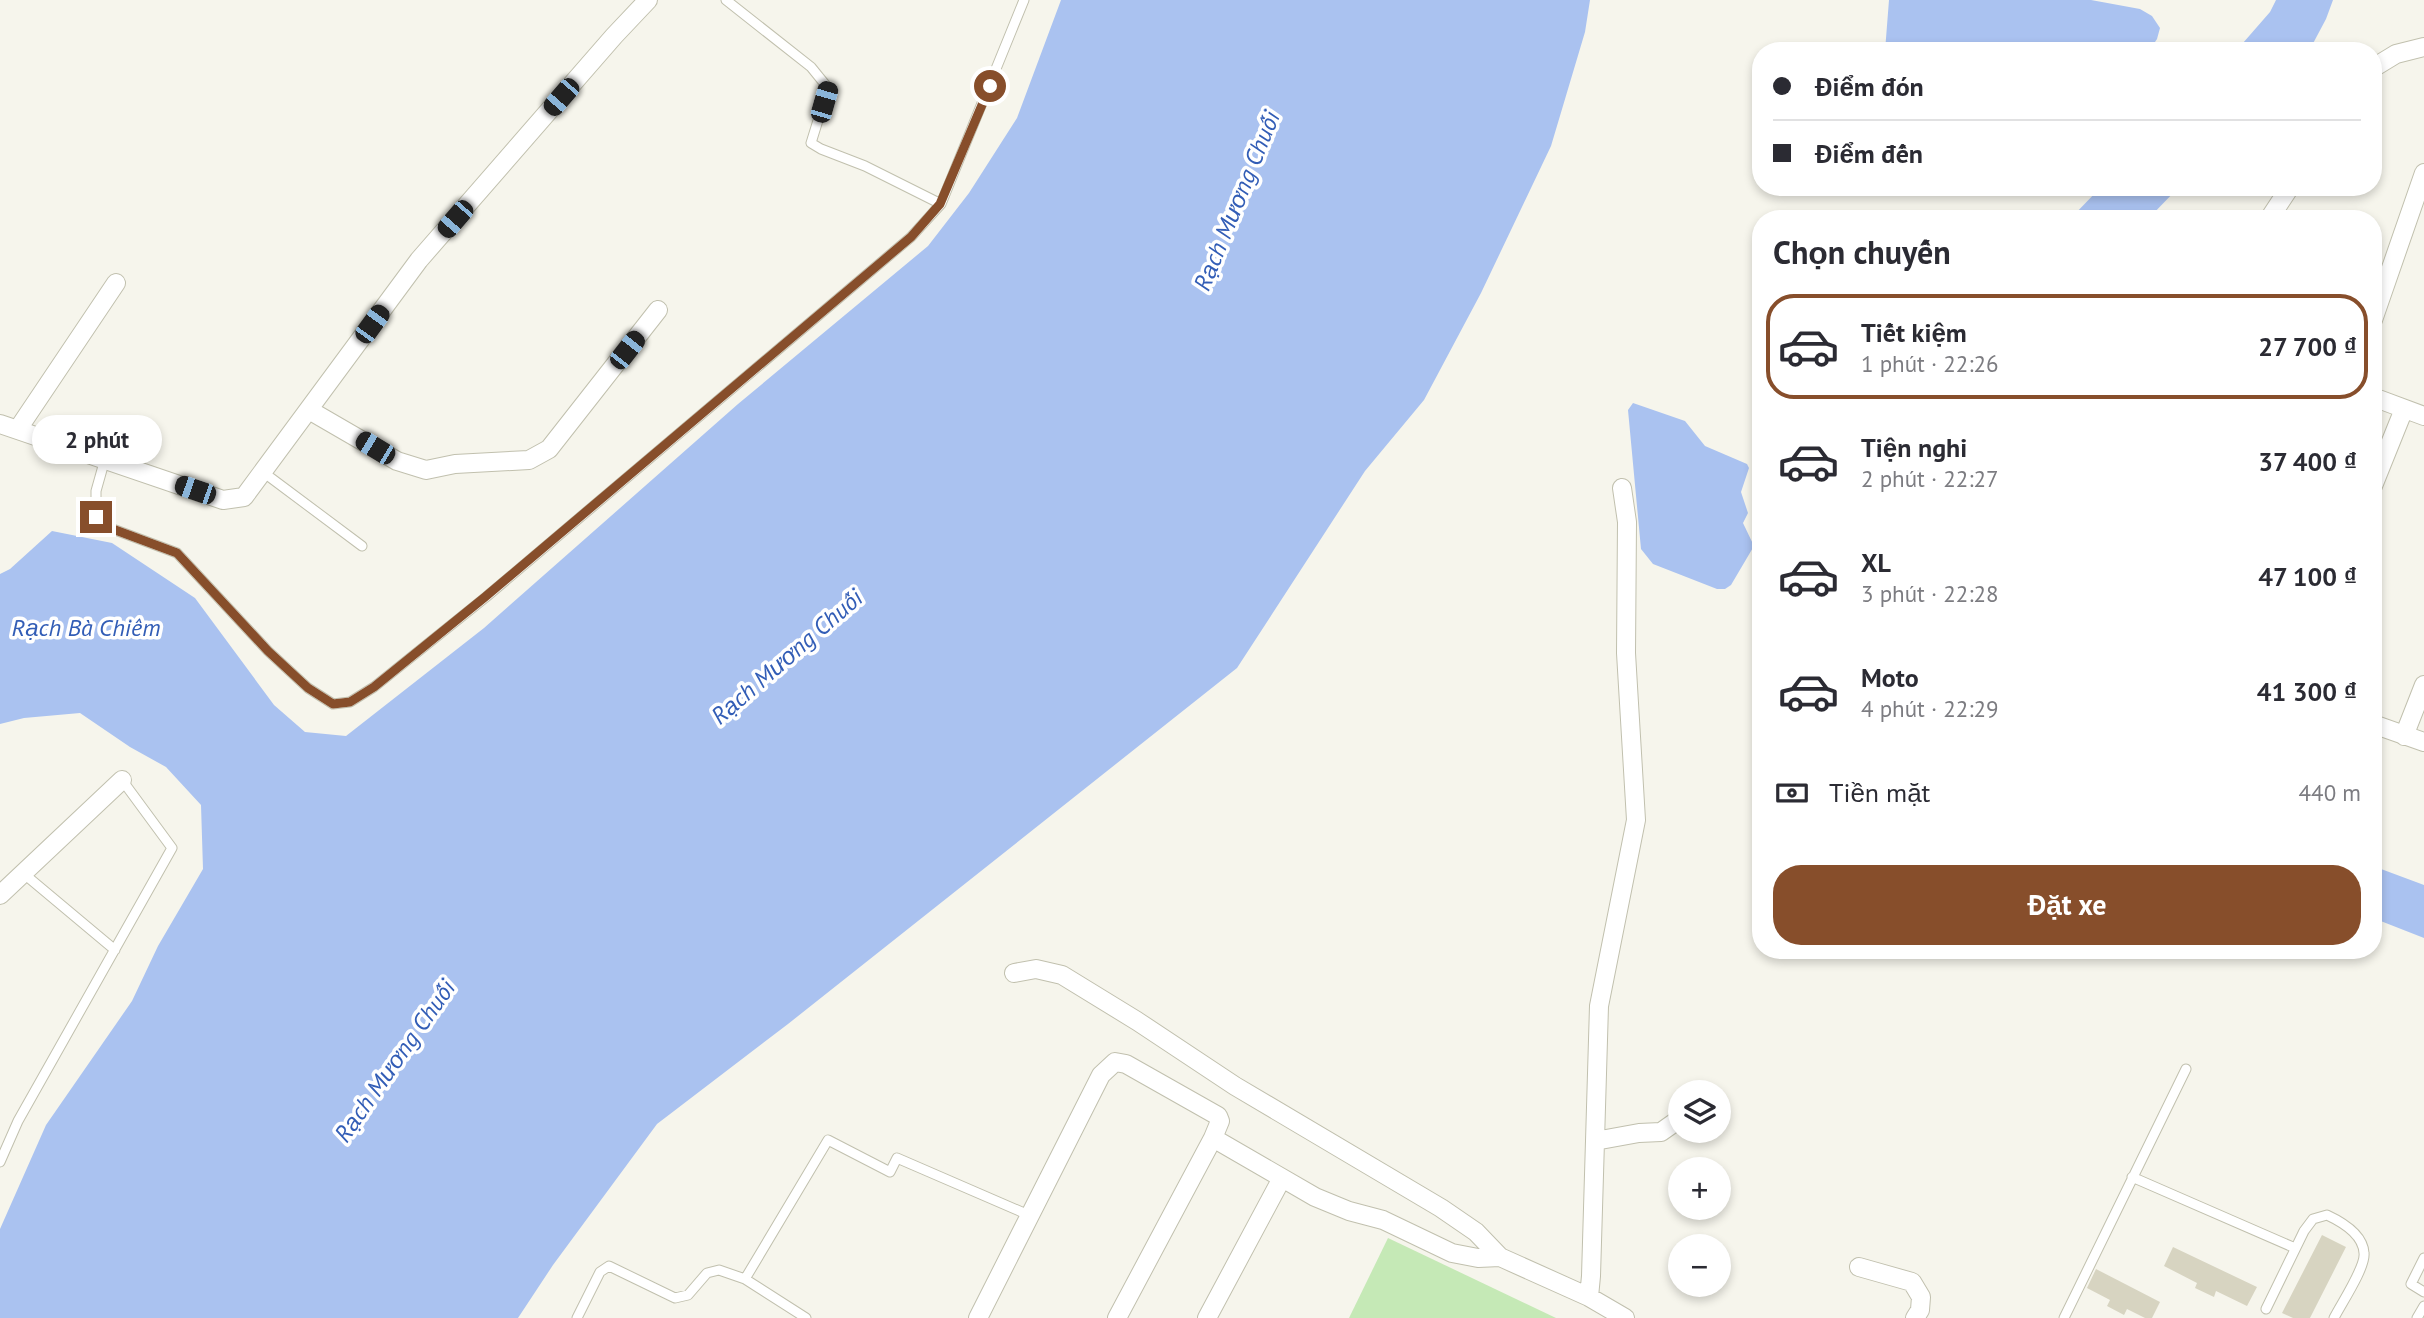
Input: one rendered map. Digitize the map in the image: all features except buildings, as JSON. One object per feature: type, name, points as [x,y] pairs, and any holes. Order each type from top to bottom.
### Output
[{"type":"street","points":[[0,424],[223,500],[244,497],[419,260],[648,0]]},
{"type":"street","points":[[2382,63],[2396,54],[2424,47]]},
{"type":"street","points":[[2382,294],[2424,173]]},
{"type":"street","points":[[18,429],[116,283]]},
{"type":"street","points":[[309,410],[397,461],[426,470],[455,464],[529,460],[549,449],[658,310]]},
{"type":"street","points":[[2382,400],[2424,416]]},
{"type":"street","points":[[2382,464],[2404,409]]},
{"type":"street","points":[[1588,1297],[1591,1276],[1599,1006],[1636,820],[1626,653],[1627,522],[1622,488]]},
{"type":"street","points":[[2404,736],[2424,685]]},
{"type":"street","points":[[2382,727],[2424,742]]},
{"type":"street","points":[[0,895],[122,780]]},
{"type":"street","points":[[1014,973],[1036,969],[1062,975],[1138,1021],[1235,1086],[1441,1208],[1476,1232],[1500,1257],[1588,1297],[1625,1318]]},
{"type":"street","points":[[978,1318],[1101,1075],[1115,1062],[1126,1063],[1218,1116],[1220,1121],[1117,1318]]},
{"type":"street","points":[[1595,1141],[1661,1132],[1668,1127]]},
{"type":"street","points":[[1213,1138],[1315,1197],[1349,1212],[1383,1220],[1452,1253],[1478,1258],[1500,1257]]},
{"type":"street","points":[[1208,1318],[1282,1178]]},
{"type":"street","points":[[1859,1266],[1912,1282],[1921,1297],[1920,1310],[1915,1318]]},
{"type":"lane","points":[[726,0],[811,67],[828,88],[811,143],[865,166],[940,204]]},
{"type":"lane","points":[[104,459],[96,491],[96,517],[110,528],[177,553],[268,651],[308,688],[333,704],[350,702],[374,687],[485,597],[911,237],[940,204],[1024,0]]},
{"type":"lane","points":[[263,472],[362,546]]},
{"type":"lane","points":[[0,1162],[18,1121],[172,848],[122,780]]},
{"type":"lane","points":[[23,873],[115,950]]},
{"type":"lane","points":[[2064,1318],[2186,1069]]},
{"type":"lane","points":[[745,1279],[828,1140],[890,1172],[897,1158],[1031,1216]]},
{"type":"lane","points":[[2132,1177],[2295,1248]]},
{"type":"lane","points":[[2266,1309],[2295,1248],[2313,1219],[2327,1215],[2342,1222],[2359,1240],[2365,1254],[2334,1318]]},
{"type":"lane","points":[[2424,1258],[2411,1284],[2424,1292]]},
{"type":"lane","points":[[577,1318],[600,1272],[609,1266],[675,1298],[688,1295],[707,1273],[719,1270],[745,1279],[806,1318]]},
{"type":"lane","points":[[2417,1318],[2424,1306]]},
{"type":"green space","points":[[1388,1238],[1556,1318],[1349,1318]]},
{"type":"water","points":[[1061,0],[1590,0],[1585,32],[1551,146],[1481,293],[1424,400],[1365,471],[1237,668],[788,1024],[657,1124],[553,1265],[518,1318],[0,1318],[0,1229],[46,1125],[132,1001],[158,946],[203,869],[201,805],[166,767],[130,747],[80,713],[24,718],[0,724],[0,574],[10,569],[52,531],[112,543],[195,598],[274,705],[305,732],[346,736],[484,628],[738,404],[928,246],[969,193],[1017,118]]},
{"type":"water","points":[[1889,0],[2091,0],[2140,9],[2152,16],[2160,28],[2155,42],[1886,42]]},
{"type":"water","points":[[2276,0],[2333,0],[2314,42],[2244,42],[2270,12]]},
{"type":"water","points":[[2092,196],[2170,196],[2157,210],[2079,210]]},
{"type":"water","points":[[1633,403],[1685,421],[1705,446],[1747,464],[1749,468],[1741,492],[1748,513],[1743,523],[1752,542],[1752,549],[1731,585],[1725,589],[1717,589],[1653,564],[1641,549],[1628,410]]},
{"type":"water","points":[[2382,869],[2424,885],[2424,938],[2382,922]]},
{"type":"route","points":[[96,517],[110,528],[177,553],[268,651],[308,688],[333,704],[350,702],[374,687],[485,597],[911,237],[940,204],[990,86]]},
{"type":"water label","name":"Rạch Mương Chuối","points":[[1237,201]]},
{"type":"water label","name":"Rạch Bà Chiêm","points":[[86,628]]},
{"type":"water label","name":"Rạch Mương Chuối","points":[[787,657]]},
{"type":"water label","name":"Rạch Mương Chuối","points":[[395,1061]]}]
